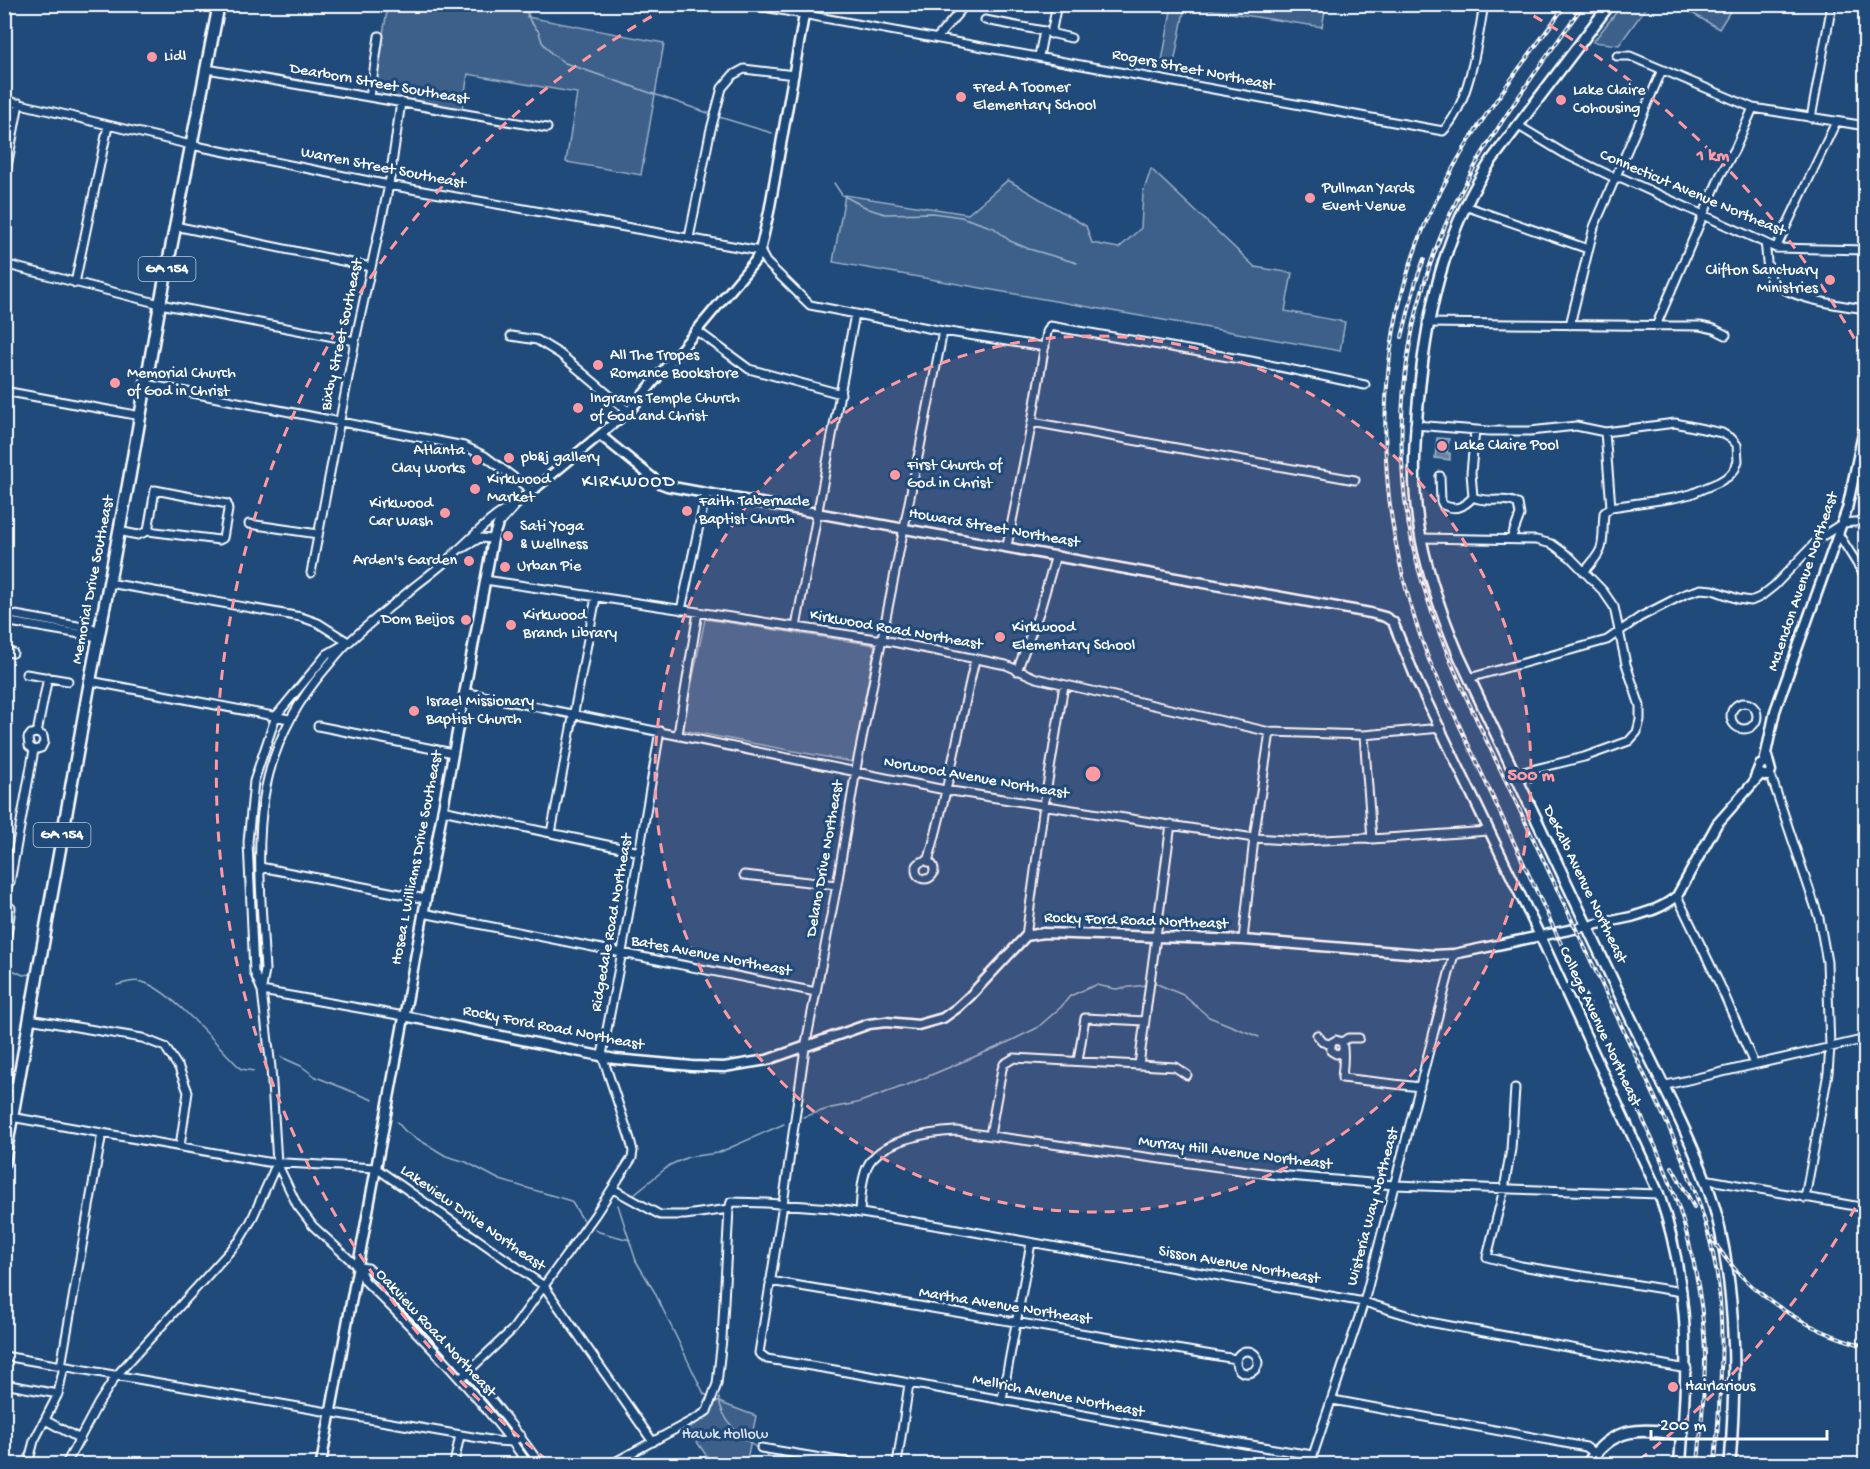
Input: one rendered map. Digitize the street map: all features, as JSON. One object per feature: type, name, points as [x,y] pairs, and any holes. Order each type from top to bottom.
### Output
[{"type":"main road","name":"Memorial Drive Southeast","points":[[4,1162],[90,681],[160,304],[219,4]]},
{"type":"main road","name":"DeKalb Avenue Northeast","points":[[1609,5],[1483,173],[1451,237],[1427,323],[1415,425],[1413,471],[1420,538],[1441,613],[1469,678],[1662,1086],[1704,1179],[1715,1210],[1725,1256],[1732,1308],[1735,1368],[1730,1464]]},
{"type":"main road","points":[[1588,1464],[1595,1454],[1619,1436],[1638,1430],[1660,1431],[1682,1436]]},
{"type":"main road","name":"College Avenue Northeast","points":[[1680,1464],[1682,1436]]},
{"type":"street","name":"Rogers Street Northeast","points":[[747,4],[1443,131],[1455,115],[1464,96],[1484,4]]},
{"type":"street","name":"Hosea L Williams Drive Southeast","points":[[321,1464],[493,539],[498,524],[515,505],[628,411],[755,261],[760,251],[806,4]]},
{"type":"street","points":[[937,38],[966,4]]},
{"type":"street","points":[[1039,56],[1057,4]]},
{"type":"street","points":[[1811,118],[1832,4]]},
{"type":"street","points":[[985,20],[1071,38]]},
{"type":"street","points":[[370,97],[379,36]]},
{"type":"street","points":[[1617,56],[1630,56],[1753,108],[1866,126]]},
{"type":"street","name":"Dearborn Street Southeast","points":[[207,69],[547,128]]},
{"type":"street","points":[[689,238],[710,132],[722,88],[733,75],[744,69],[794,75]]},
{"type":"street","points":[[1570,325],[1594,227],[1662,70]]},
{"type":"street","name":"Warren Street Southeast","points":[[4,100],[191,145],[389,185],[760,251]]},
{"type":"street","name":"Bixby Street Southeast","points":[[311,573],[355,341],[389,185],[401,102]]},
{"type":"street","points":[[4,183],[19,103]]},
{"type":"street","points":[[1656,326],[1720,176],[1753,108]]},
{"type":"street","points":[[1776,248],[1836,122]]},
{"type":"street","name":"Connecticut Avenue Northeast","points":[[1517,125],[1566,154],[1615,178],[1622,178],[1776,248],[1866,250]]},
{"type":"street","points":[[75,283],[108,126]]},
{"type":"street","points":[[1465,206],[1588,249]]},
{"type":"street","points":[[175,226],[371,267]]},
{"type":"street","points":[[1765,243],[1770,276],[1778,285],[1808,298],[1866,309]]},
{"type":"street","points":[[760,251],[766,262],[810,305],[943,331],[1045,347]]},
{"type":"street","points":[[4,264],[160,304],[355,341]]},
{"type":"street","points":[[796,627],[855,314]]},
{"type":"street","points":[[1427,323],[1700,326],[1726,335]]},
{"type":"street","points":[[1007,546],[1050,326],[1251,361],[1365,385]]},
{"type":"street","points":[[696,330],[749,369],[841,394]]},
{"type":"street","name":"Delano Drive Northeast","points":[[798,1364],[767,1359],[759,1353],[805,1048],[837,885],[856,771],[943,331]]},
{"type":"street","points":[[511,336],[537,340],[560,354],[628,411]]},
{"type":"street","points":[[146,384],[464,446],[478,451],[532,491]]},
{"type":"street","points":[[4,391],[141,416]]},
{"type":"street","name":"McLendon Avenue Northeast","points":[[1805,1198],[1828,1073],[1830,1047],[1827,962],[1819,918],[1763,768],[1772,721],[1843,524],[1866,419]]},
{"type":"street","points":[[1032,422],[1355,480]]},
{"type":"street","points":[[1415,425],[1475,430],[1530,431],[1576,426],[1605,432],[1674,423],[1727,435],[1737,445],[1738,461],[1729,476],[1691,494],[1655,502],[1611,507],[1604,513],[1604,542],[1599,556],[1584,572]]},
{"type":"street","points":[[1473,497],[1471,472],[1475,430]]},
{"type":"street","points":[[1605,432],[1611,507]]},
{"type":"street","name":"Howard Street Northeast","points":[[600,435],[659,483],[904,530],[1007,546],[1370,613],[1390,619],[1395,625]]},
{"type":"street","points":[[1440,476],[1443,505],[1459,508],[1473,497]]},
{"type":"street","points":[[118,531],[138,535],[148,531],[219,540],[223,538],[228,510],[224,502],[155,490],[148,531]]},
{"type":"street","points":[[681,610],[706,493]]},
{"type":"street","points":[[1473,497],[1478,500],[1508,500],[1518,504],[1520,515],[1511,539]]},
{"type":"street","points":[[262,991],[254,972],[248,842],[249,816],[254,780],[276,716],[327,654],[348,642],[459,550],[483,526],[515,505]]},
{"type":"street","points":[[1469,678],[1596,644],[1618,633],[1640,617],[1685,594],[1701,589],[1713,590],[1750,601],[1760,597],[1774,586],[1821,537],[1843,524],[1866,520]]},
{"type":"street","points":[[249,524],[318,534]]},
{"type":"street","points":[[1839,535],[1866,578]]},
{"type":"street","points":[[459,550],[480,538],[493,539]]},
{"type":"street","points":[[1420,538],[1536,540],[1552,544],[1570,557],[1603,591],[1614,607],[1626,664],[1640,706],[1640,720],[1636,732],[1629,741],[1584,757],[1515,774]]},
{"type":"street","points":[[1017,671],[1040,610],[1056,555]]},
{"type":"street","name":"Kirkwood Road Northeast","points":[[485,580],[883,640],[1006,665],[1036,678],[1270,732],[1364,735],[1441,729]]},
{"type":"street","points":[[109,583],[301,617],[318,623],[348,642]]},
{"type":"street","points":[[551,832],[596,597]]},
{"type":"street","points":[[678,734],[698,612]]},
{"type":"street","points":[[4,613],[99,633]]},
{"type":"street","points":[[4,621],[99,633]]},
{"type":"street","name":"College Avenue Northeast","points":[[1395,625],[1416,681],[1540,936],[1659,1194],[1674,1241],[1683,1292],[1687,1369],[1682,1436]]},
{"type":"street","points":[[348,642],[314,682],[289,719],[275,752],[266,783],[260,818],[260,867],[265,970],[262,991],[271,1068],[277,1163],[297,1205],[313,1226],[358,1267]]},
{"type":"street","points":[[4,652],[13,653]]},
{"type":"street","points":[[928,862],[943,812],[945,789],[975,660]]},
{"type":"street","points":[[26,674],[68,681]]},
{"type":"street","points":[[38,733],[48,677]]},
{"type":"street","points":[[90,681],[289,719]]},
{"type":"street","points":[[1026,936],[1044,805],[1064,685]]},
{"type":"street","name":"Norwood Avenue Northeast","points":[[464,692],[945,789],[1254,838],[1279,841],[1372,839],[1489,831]]},
{"type":"street","points":[[1757,718],[1772,721]]},
{"type":"street","points":[[318,726],[453,753]]},
{"type":"street","name":"Ridgedale Road Northeast","points":[[460,1379],[513,1329],[613,1189],[632,1158],[633,1151],[602,1055],[660,730]]},
{"type":"street","points":[[1243,940],[1254,838],[1270,732]]},
{"type":"street","points":[[38,733],[43,736],[44,742],[41,748],[34,750],[27,741],[31,734],[38,733]]},
{"type":"street","points":[[1364,735],[1372,839]]},
{"type":"street","points":[[4,891],[10,882],[34,750]]},
{"type":"street","points":[[1754,1064],[1677,896],[1716,824],[1763,768]]},
{"type":"street","points":[[442,810],[640,852]]},
{"type":"street","points":[[1139,1065],[1171,824]]},
{"type":"street","points":[[260,867],[426,899]]},
{"type":"street","points":[[744,875],[837,885]]},
{"type":"street","name":"Rocky Ford Road Northeast","points":[[404,1016],[628,1061],[724,1067],[767,1060],[869,1024],[886,1022],[918,1025],[943,1018],[970,996],[1026,936],[1062,933],[1243,940],[1433,955],[1455,954],[1653,911],[1677,896]]},
{"type":"street","points":[[7,934],[7,922],[11,908]]},
{"type":"street","name":"Bates Avenue Northeast","points":[[423,913],[816,992]]},
{"type":"street","name":"Wisteria Way Northeast","points":[[1312,1464],[1364,1302],[1455,954]]},
{"type":"street","points":[[262,991],[404,1016]]},
{"type":"street","points":[[1078,1061],[1085,1018],[1145,1021]]},
{"type":"street","points":[[29,1019],[142,1038],[165,1047],[179,1068],[188,1092],[180,1146]]},
{"type":"street","points":[[1317,1035],[1323,1042],[1331,1045]]},
{"type":"street","points":[[1341,1053],[1336,1054],[1330,1051],[1331,1045],[1336,1041],[1359,1038]]},
{"type":"street","points":[[1662,1086],[1864,1040]]},
{"type":"street","points":[[1342,1042],[1344,1049],[1341,1053],[1342,1078],[1420,1087]]},
{"type":"street","points":[[990,1135],[1002,1069],[1008,1061],[1014,1058],[1174,1066],[1187,1076]]},
{"type":"street","points":[[4,1085],[17,1087]]},
{"type":"street","points":[[1515,1088],[1511,1149],[1504,1189],[1487,1257],[1521,1266],[1683,1292]]},
{"type":"street","points":[[11,1117],[277,1163],[376,1168]]},
{"type":"street","name":"Murray Hill Avenue Northeast","points":[[860,1213],[863,1184],[868,1165],[878,1154],[898,1143],[933,1132],[956,1131],[1277,1175],[1394,1185],[1659,1194]]},
{"type":"street","points":[[30,1456],[34,1441],[58,1394],[102,1133]]},
{"type":"street","points":[[66,1464],[116,1376],[239,1241],[251,1221],[277,1163]]},
{"type":"street","name":"Lakeview Drive Northeast","points":[[376,1168],[544,1286],[653,1442]]},
{"type":"street","points":[[1704,1179],[1866,1208]]},
{"type":"street","points":[[267,1186],[275,1183],[287,1186]]},
{"type":"street","points":[[611,1464],[707,1411],[717,1384],[722,1339],[729,1209],[685,1215],[660,1215],[613,1189]]},
{"type":"street","name":"Sisson Avenue Northeast","points":[[729,1209],[731,1202],[783,1204],[860,1213],[1364,1302],[1429,1322],[1687,1369]]},
{"type":"street","points":[[1002,1399],[1031,1243]]},
{"type":"street","name":"Oakview Road Northeast","points":[[358,1267],[368,1268],[442,1342],[521,1436],[540,1464]]},
{"type":"street","name":"Oakview Road Northeast","points":[[358,1267],[365,1281],[460,1379],[528,1464]]},
{"type":"street","name":"Martha Avenue Northeast","points":[[770,1281],[1236,1359]]},
{"type":"street","points":[[4,1356],[496,1441],[512,1442],[521,1436]]},
{"type":"street","name":"Mellrich Avenue Northeast","points":[[798,1364],[1002,1399],[1216,1440],[1313,1455]]},
{"type":"street","points":[[4,1384],[58,1394]]},
{"type":"street","points":[[897,1464],[909,1384]]},
{"type":"street","points":[[1333,1400],[1586,1447],[1595,1454]]},
{"type":"street","points":[[45,1420],[80,1438]]},
{"type":"street","points":[[454,1464],[460,1435]]},
{"type":"street","points":[[762,1448],[856,1464]]},
{"type":"green space","points":[[388,5],[529,5],[527,17],[664,43],[641,175],[566,162],[577,93],[468,74],[461,115],[372,98]]},
{"type":"green space","points":[[1172,5],[1326,5],[1322,27],[1185,6],[1173,69],[1161,67]]},
{"type":"green space","points":[[1622,5],[1648,5],[1619,45],[1593,42]]},
{"type":"green space","points":[[1659,5],[1734,5],[1719,29],[1687,10]]},
{"type":"green space","points":[[1151,169],[1255,267],[1292,273],[1285,311],[1345,322],[1340,351],[833,262],[845,195],[968,214],[1008,180],[1086,226],[1092,243],[1119,248],[1141,228],[1143,193]]},
{"type":"green space","points":[[705,619],[875,645],[853,762],[682,730]]},
{"type":"green space","name":"Hawk Hollow","points":[[716,1401],[756,1416],[746,1464],[712,1464],[689,1430]]},
{"type":"shaded area","name":"Lake Claire Pool","points":[[1437,438],[1449,439],[1447,453],[1450,453],[1450,460],[1435,458]]},
{"type":"waterway","points":[[509,4],[509,7],[528,13],[542,42],[552,54],[565,63],[708,113]]},
{"type":"waterway","points":[[719,117],[772,133]]},
{"type":"waterway","points":[[834,183],[842,195],[869,209],[885,214],[933,213],[961,217],[994,228],[1010,241],[1029,249],[1077,263]]},
{"type":"waterway","points":[[4,966],[23,975],[31,974]]},
{"type":"waterway","points":[[117,985],[140,982],[159,990],[184,1010],[241,1069],[254,1071]]},
{"type":"waterway","points":[[1155,983],[1183,995],[1209,1017],[1259,1037]]},
{"type":"waterway","points":[[803,1117],[857,1103],[1000,1046],[1037,1028],[1070,996],[1096,985],[1116,989],[1145,985]]},
{"type":"waterway","points":[[281,1057],[301,1066],[316,1077],[373,1100]]},
{"type":"waterway","points":[[397,1122],[406,1132],[446,1156],[466,1162],[500,1180],[571,1201],[583,1220]]},
{"type":"waterway","points":[[634,1194],[670,1165],[688,1157],[718,1153],[784,1124]]},
{"type":"waterway","points":[[618,1205],[636,1261],[654,1291],[704,1394],[708,1396]]},
{"type":"waterway","points":[[595,1229],[630,1240]]},
{"type":"waterway","points":[[719,1398],[724,1414],[733,1428],[759,1449]]},
{"type":"waterway","points":[[763,1452],[779,1464]]},
{"type":"railway","points":[[1566,4],[1473,135],[1446,181],[1420,237],[1401,296],[1390,357],[1385,418],[1387,480],[1396,541],[1410,601],[1429,660],[1657,1150],[1684,1224],[1696,1275],[1704,1328],[1704,1382],[1698,1464]]},
{"type":"railway","points":[[1584,4],[1505,117],[1469,176],[1440,238],[1425,280],[1406,368],[1402,413],[1402,458],[1406,503],[1413,548],[1425,591],[1457,677],[1665,1119],[1699,1202],[1716,1267],[1721,1312],[1721,1377],[1715,1464]]},
{"type":"railway","points":[[1402,337],[1424,259]]},
{"type":"railway","points":[[1672,1167],[1694,1207]]},
{"type":"railway","points":[[1712,1238],[1741,1276],[1778,1307],[1821,1330],[1866,1346]]},
{"type":"place","name":"Lidl","points":[[152,57]]},
{"type":"place","name":"Fred A Toomer Elementary School","points":[[961,97]]},
{"type":"place","name":"Lake Claire Cohousing","points":[[1561,100]]},
{"type":"place","name":"Pullman Yards Event Venue","points":[[1310,198]]},
{"type":"place","name":"Clifton Sanctuary Ministries","points":[[1830,280]]},
{"type":"place","name":"All The Tropes Romance Bookstore","points":[[598,365]]},
{"type":"place","name":"Memorial Church of God in Christ","points":[[115,383]]},
{"type":"place","name":"Ingrams Temple Church of God and Christ","points":[[578,408]]},
{"type":"place","name":"Lake Claire Pool","points":[[1442,446]]},
{"type":"place","name":"pb&j gallery","points":[[509,458]]},
{"type":"place","name":"Atlanta Clay Works","points":[[477,460]]},
{"type":"place","name":"First Church of God in Christ","points":[[895,475]]},
{"type":"place","name":"Kirkwood Market","points":[[475,489]]},
{"type":"place","name":"Faith Tabernacle Baptist Church","points":[[687,511]]},
{"type":"place","name":"Kirkwood Car Wash","points":[[445,513]]},
{"type":"place","name":"Sati Yoga & Wellness","points":[[508,536]]},
{"type":"place","name":"Arden's Garden","points":[[469,561]]},
{"type":"place","name":"Urban Pie","points":[[505,567]]},
{"type":"place","name":"Dom Beijos","points":[[466,620]]},
{"type":"place","name":"Kirkwood Branch Library","points":[[511,625]]},
{"type":"place","name":"Kirkwood Elementary School","points":[[1000,637]]},
{"type":"place","name":"Israel Missionary Baptist Church","points":[[414,711]]},
{"type":"place","name":"Hairlarious","points":[[1673,1387]]},
{"type":"district","name":"KIRKWOOD","points":[[629,482]]}]
